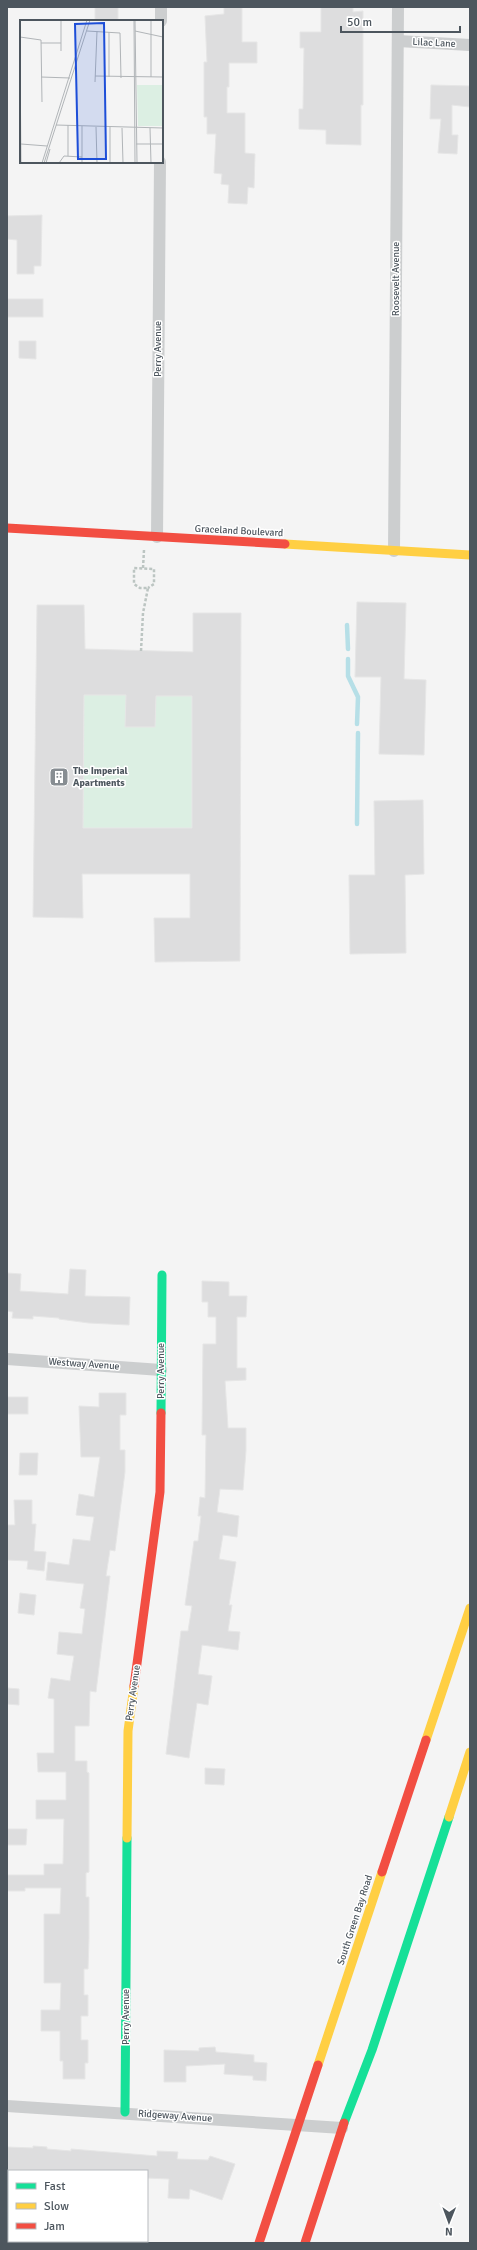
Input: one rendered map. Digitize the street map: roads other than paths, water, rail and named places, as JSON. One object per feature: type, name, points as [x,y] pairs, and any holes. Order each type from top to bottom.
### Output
[{"type":"street","points":[[161,7],[161,20]]},
{"type":"street","name":"Roosevelt Avenue","points":[[394,550],[398,7]]},
{"type":"street","name":"Lilac Lane","points":[[398,41],[470,45]]},
{"type":"street","name":"Perry Avenue","points":[[157,537],[160,163]]},
{"type":"street","name":"Graceland Boulevard","points":[[7,528],[470,555]]},
{"type":"street","name":"Perry Avenue","points":[[125,2112],[128,1731],[160,1492],[162,1275]]},
{"type":"street","name":"Westway Avenue","points":[[7,1359],[161,1370]]},
{"type":"street","name":"South Green Bay Road","points":[[260,2241],[470,1608]]},
{"type":"street","points":[[305,2242],[342,2128],[372,2050],[470,1752]]},
{"type":"street","name":"Ridgeway Avenue","points":[[7,2106],[125,2112],[342,2128]]},
{"type":"waterway","points":[[347,625],[348,649]]},
{"type":"waterway","points":[[348,659],[348,676],[358,697],[357,724]]},
{"type":"waterway","points":[[357,824],[358,733]]},
{"type":"place","name":"The Imperial Apartments","points":[[59,777]]}]
